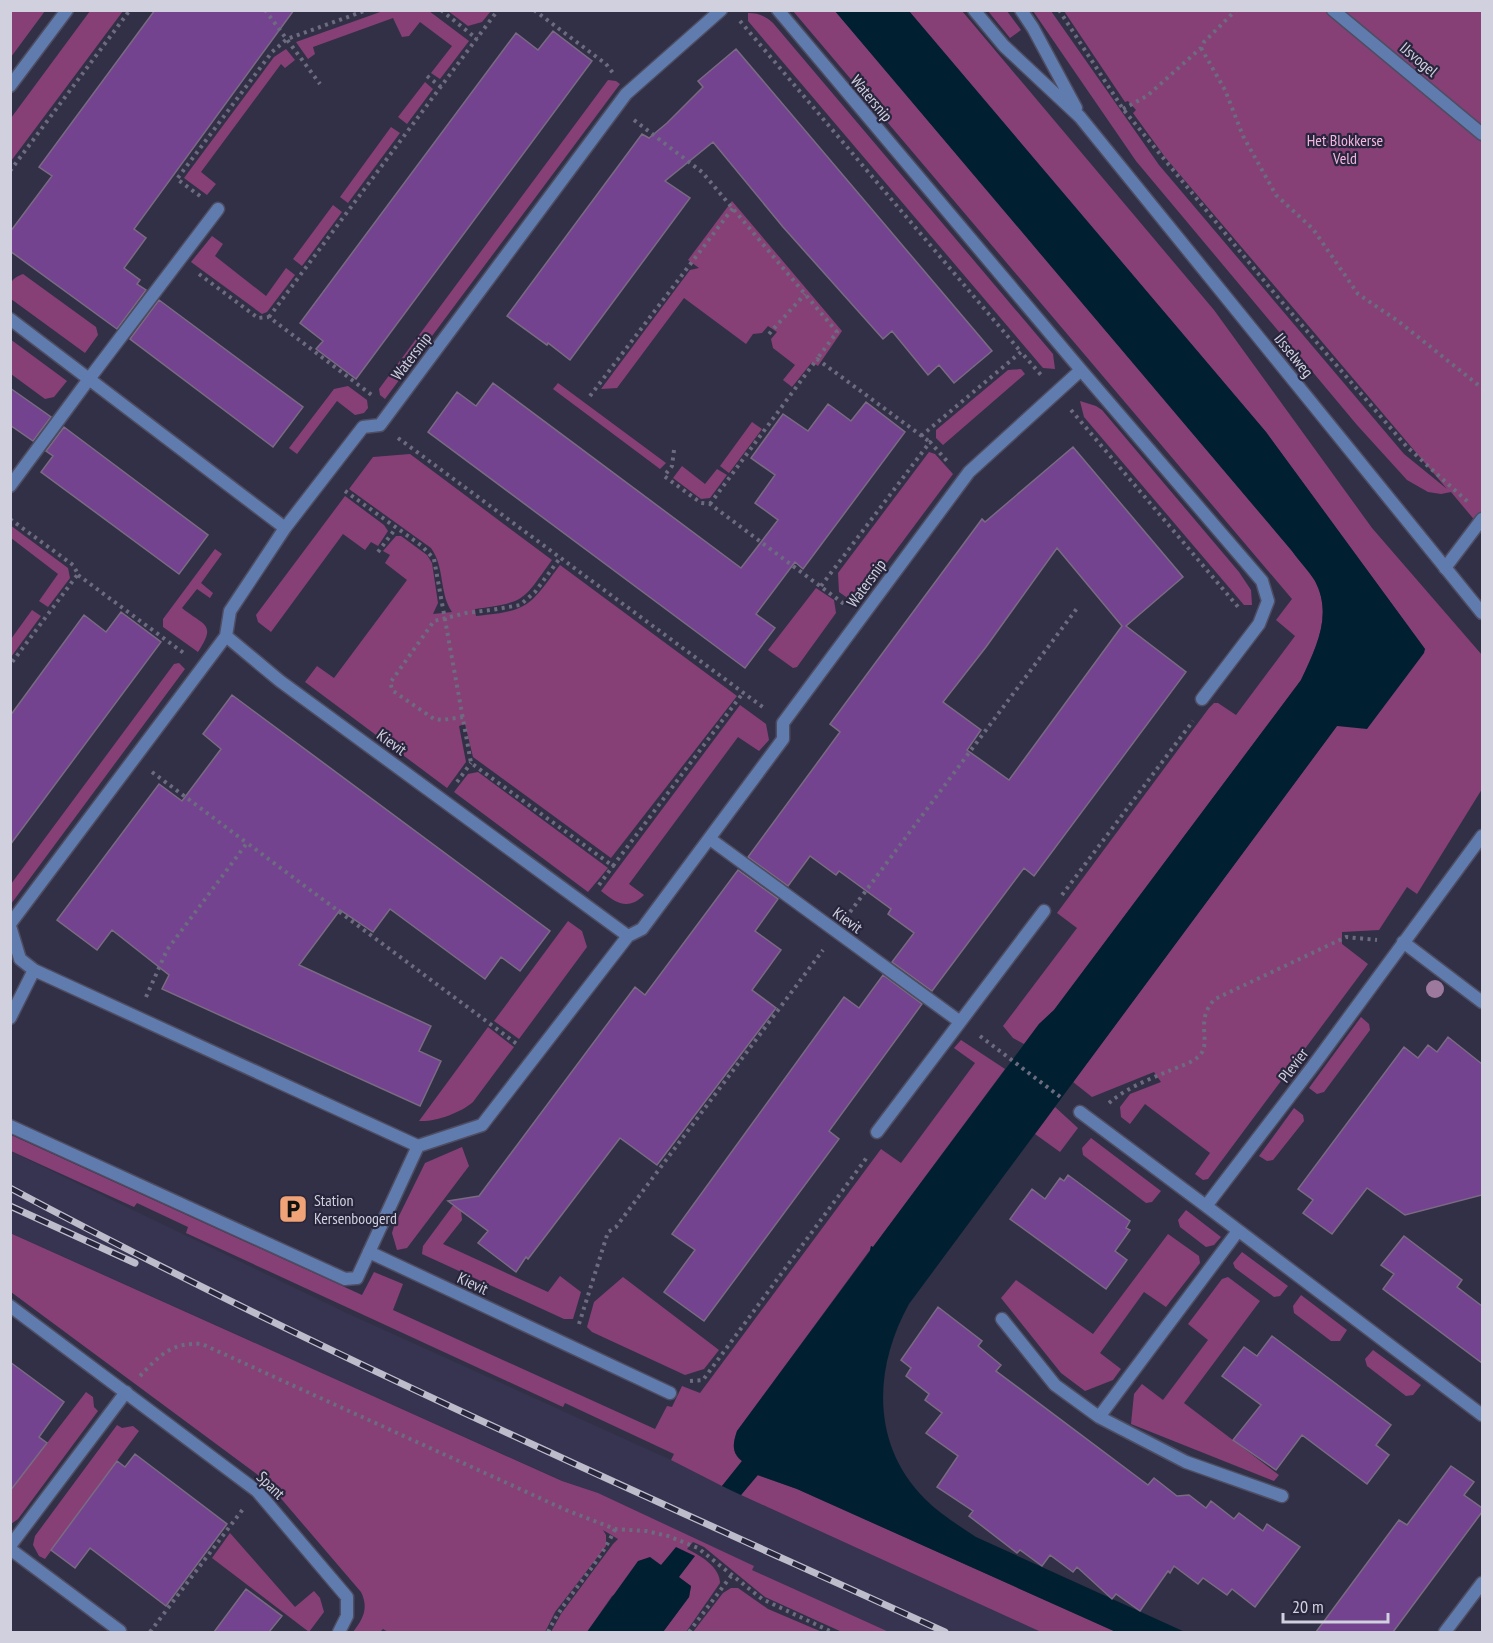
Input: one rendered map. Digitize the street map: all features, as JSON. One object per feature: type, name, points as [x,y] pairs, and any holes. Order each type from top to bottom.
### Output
[{"type":"street","points":[[10,86],[67,10]]},
{"type":"street","name":"Watersnip","points":[[285,528],[363,428],[380,425],[392,410],[629,91],[721,10]]},
{"type":"street","name":"Watersnip","points":[[778,10],[1080,370],[1262,581],[1268,602],[1256,628],[1202,699]]},
{"type":"street","name":"IJsselweg","points":[[974,10],[1004,45],[1080,117],[1482,613]]},
{"type":"street","name":"IJsselweg","points":[[1021,10],[1033,28],[1080,117]]},
{"type":"street","name":"IJsvogel","points":[[1334,10],[1482,134]]},
{"type":"street","points":[[10,486],[218,209]]},
{"type":"street","points":[[10,319],[285,528],[230,611],[226,636],[10,925],[20,959],[34,970],[418,1146],[482,1125],[628,936],[642,930],[710,839]]},
{"type":"street","name":"Watersnip","points":[[710,839],[783,739],[783,723],[963,479],[1080,370]]},
{"type":"street","points":[[1445,568],[1482,519]]},
{"type":"street","name":"Kievit","points":[[226,636],[280,681],[628,936]]},
{"type":"street","name":"Plevier","points":[[1206,1206],[1313,1066],[1482,836]]},
{"type":"street","name":"Kievit","points":[[710,839],[959,1021]]},
{"type":"street","points":[[877,1131],[1044,911]]},
{"type":"street","points":[[1403,942],[1482,1002]]},
{"type":"street","points":[[10,1018],[34,970]]},
{"type":"street","points":[[1080,1112],[1482,1415]]},
{"type":"street","points":[[10,1126],[345,1279],[357,1278],[418,1146]]},
{"type":"street","points":[[1099,1418],[1238,1231]]},
{"type":"street","name":"Kievit","points":[[369,1252],[670,1393]]},
{"type":"street","name":"Spant","points":[[10,1306],[257,1491],[347,1597],[347,1616],[339,1632]]},
{"type":"street","points":[[1002,1319],[1055,1385],[1099,1418],[1186,1462],[1282,1496]]},
{"type":"street","points":[[120,1632],[10,1548],[126,1392]]},
{"type":"street","points":[[1445,1632],[1482,1583]]},
{"type":"path","points":[[10,171],[130,10]]},
{"type":"path","points":[[265,10],[320,84]]},
{"type":"path","points":[[218,209],[177,179],[272,52],[287,39],[367,10]]},
{"type":"path","points":[[441,10],[477,39]]},
{"type":"path","points":[[268,317],[498,10]]},
{"type":"path","points":[[534,10],[606,64],[629,91]]},
{"type":"path","points":[[1059,10],[1124,109],[1275,294],[1407,447],[1468,503]]},
{"type":"path","points":[[1124,109],[1147,96],[1201,48],[1204,42],[1236,10]]},
{"type":"path","points":[[739,20],[1256,628]]},
{"type":"path","points":[[1201,48],[1225,90],[1244,136],[1276,195],[1313,229],[1358,294],[1398,321],[1482,388]]},
{"type":"path","points":[[427,76],[441,87]]},
{"type":"path","points":[[617,107],[702,172],[837,332],[710,504]]},
{"type":"path","points":[[591,396],[733,208]]},
{"type":"path","points":[[179,260],[258,318],[268,317],[392,410]]},
{"type":"path","points":[[769,334],[805,294]]},
{"type":"path","points":[[921,436],[1022,352]]},
{"type":"path","points":[[817,359],[930,442],[963,479]]},
{"type":"path","points":[[380,425],[783,723]]},
{"type":"path","points":[[821,586],[930,442]]},
{"type":"path","points":[[674,450],[672,466],[664,476],[701,503],[710,504],[862,617]]},
{"type":"path","points":[[324,476],[422,546],[434,559],[443,598],[444,618],[471,763],[613,866],[743,693]]},
{"type":"path","points":[[10,519],[73,565],[78,574],[203,667]]},
{"type":"path","points":[[378,552],[396,528]]},
{"type":"path","points":[[463,717],[434,720],[390,687],[393,677],[434,621],[520,604],[535,592],[560,558]]},
{"type":"path","points":[[10,665],[78,574]]},
{"type":"path","points":[[1044,911],[1056,904],[1196,717],[1202,699]]},
{"type":"path","points":[[135,759],[534,1056]]},
{"type":"path","points":[[137,1017],[167,950],[247,843]]},
{"type":"path","points":[[1092,1120],[1115,1097],[1184,1065],[1201,1054],[1204,1046],[1204,1017],[1208,1006],[1215,999],[1346,937],[1403,942]]},
{"type":"path","points":[[959,1021],[1066,1102]]},
{"type":"path","points":[[670,1393],[676,1378],[685,1381],[703,1380],[865,1160],[877,1131]]},
{"type":"path","points":[[571,1347],[608,1232]]},
{"type":"path","points":[[126,1392],[157,1358],[169,1349],[186,1343],[202,1344],[566,1510],[615,1529],[646,1531],[698,1548],[762,1599],[832,1632]]},
{"type":"path","points":[[150,1632],[257,1491]]},
{"type":"path","points":[[548,1632],[561,1609],[607,1547],[615,1529]]},
{"type":"path","points":[[689,1632],[731,1576]]},
{"type":"shaded area","points":[[10,1151],[353,1316],[671,1460],[732,1491],[1041,1632],[889,1632],[752,1570],[753,1566],[598,1493],[563,1481],[11,1233]]},
{"type":"green space","points":[[10,11],[45,11],[11,57]]},
{"type":"green space","points":[[90,11],[123,11],[11,161],[11,118]]},
{"type":"green space","points":[[383,11],[429,11],[469,41],[440,79],[431,73],[452,46],[420,22],[409,36],[402,37],[393,18],[313,47],[315,54],[308,59],[296,42]]},
{"type":"green space","points":[[448,11],[491,11],[482,22],[468,26]]},
{"type":"green space","points":[[793,11],[835,11],[1292,551],[1313,577],[1323,606],[1317,644],[1301,680],[1054,1010],[1039,1024],[1024,1044],[1013,1038],[1003,1026],[1077,928],[1057,913],[1209,708],[1214,703],[1218,703],[1236,715],[1295,636],[1276,620],[1292,599]]},
{"type":"green space","points":[[909,11],[962,11],[1214,310],[1372,528],[1482,655],[1482,789],[1417,894],[1407,887],[1379,930],[1342,932],[1342,944],[1368,964],[1208,1179],[1203,1180],[1195,1174],[1210,1153],[1145,1104],[1130,1124],[1121,1117],[1120,1107],[1130,1094],[1161,1082],[1154,1072],[1092,1097],[1073,1082],[1337,726],[1425,649],[1266,432]]},
{"type":"green space","points":[[988,11],[1007,11],[1021,30],[1010,38]]},
{"type":"green space","name":"Het Blokkerse Veld","points":[[1033,11],[1051,11],[1159,165],[1404,454],[1447,489],[1165,157],[1133,113],[1136,110],[1128,101],[1125,102],[1064,11],[1482,11],[1482,529],[1451,492],[1441,494],[1428,492],[1407,480],[1357,425],[1136,161]]},
{"type":"green space","points":[[748,13],[762,15],[773,23],[1053,354],[1055,369],[1043,368],[748,21]]},
{"type":"green space","points":[[286,49],[295,60],[285,68],[281,64],[201,172],[216,184],[207,195],[184,178],[274,57]]},
{"type":"green space","points":[[608,80],[620,84],[385,399],[380,395],[379,389]]},
{"type":"green space","points":[[425,82],[433,89],[407,124],[398,117]]},
{"type":"green space","points":[[391,127],[400,133],[348,203],[340,197]]},
{"type":"green space","points":[[732,201],[842,331],[818,366],[812,362],[792,387],[783,380],[795,365],[773,348],[771,339],[777,332],[768,326],[762,333],[753,334],[746,344],[684,298],[617,388],[601,389],[690,270],[699,268],[688,260]]},
{"type":"green space","points":[[333,205],[342,212],[302,266],[293,259]]},
{"type":"green space","points":[[212,236],[223,244],[215,256],[266,296],[286,268],[295,275],[267,312],[262,314],[191,262]]},
{"type":"green space","points":[[23,274],[96,327],[98,335],[85,353],[11,299],[11,283]]},
{"type":"green space","points":[[10,339],[67,381],[54,397],[45,399],[11,374]]},
{"type":"green space","points":[[1021,369],[1025,374],[943,445],[936,438],[936,430],[1008,370]]},
{"type":"green space","points":[[558,383],[666,463],[660,469],[553,389]]},
{"type":"green space","points":[[348,386],[367,400],[368,408],[364,413],[355,415],[337,401],[297,454],[289,448],[334,389]]},
{"type":"green space","points":[[1080,401],[1102,410],[1239,572],[1251,590],[1252,605],[1244,605],[1084,417]]},
{"type":"green space","points":[[752,422],[762,429],[729,473],[720,466]]},
{"type":"green space","points":[[929,452],[935,454],[953,474],[856,604],[839,592],[838,573]]},
{"type":"green space","points":[[410,454],[552,560],[535,584],[522,597],[505,604],[475,609],[476,616],[508,612],[527,604],[560,565],[737,696],[611,858],[473,757],[465,724],[459,726],[466,762],[447,788],[305,682],[317,666],[334,678],[407,580],[385,563],[390,555],[383,551],[396,536],[401,536],[427,555],[432,563],[438,603],[433,614],[452,612],[445,597],[438,563],[431,548],[349,489],[373,457]]},
{"type":"green space","points":[[682,466],[705,484],[717,469],[727,475],[710,498],[701,499],[673,478]]},
{"type":"green space","points":[[345,496],[384,525],[388,531],[378,546],[371,542],[365,550],[343,534],[271,632],[258,622],[256,615]]},
{"type":"green space","points":[[10,525],[68,568],[70,578],[48,607],[39,601],[58,574],[11,538]]},
{"type":"green space","points":[[215,549],[222,554],[201,583],[213,593],[210,598],[197,589],[182,608],[202,622],[207,630],[204,643],[198,652],[163,627],[163,619]]},
{"type":"green space","points":[[816,588],[834,600],[836,613],[797,667],[793,668],[768,650]]},
{"type":"green space","points":[[32,610],[41,616],[11,657],[11,639]]},
{"type":"green space","points":[[179,663],[185,669],[11,904],[11,884],[174,664]]},
{"type":"green space","points":[[740,705],[766,724],[769,740],[759,751],[738,737],[629,884],[644,895],[633,903],[627,904],[612,899],[601,891]]},
{"type":"green space","points":[[478,772],[608,868],[588,892],[454,792],[468,774]]},
{"type":"green space","points":[[568,921],[582,931],[587,947],[519,1039],[494,1021]]},
{"type":"green space","points":[[1361,1017],[1369,1024],[1370,1030],[1324,1092],[1317,1094],[1309,1088]]},
{"type":"green space","points":[[488,1027],[514,1047],[473,1102],[448,1116],[419,1121]]},
{"type":"green space","points":[[961,1040],[1005,1069],[873,1247],[871,1246],[737,1431],[734,1448],[736,1455],[742,1461],[722,1486],[671,1460],[674,1454],[565,1403],[563,1407],[186,1233],[188,1227],[137,1203],[134,1207],[11,1151],[11,1135],[362,1295],[374,1272],[403,1284],[393,1310],[655,1429],[667,1406],[672,1407],[682,1386],[700,1393],[881,1149],[901,1163],[975,1063],[954,1048]]},
{"type":"green space","points":[[1055,1107],[1078,1128],[1060,1152],[1035,1134]]},
{"type":"green space","points":[[1294,1108],[1303,1115],[1304,1121],[1273,1160],[1267,1161],[1259,1156]]},
{"type":"green space","points":[[1091,1138],[1161,1191],[1152,1202],[1146,1203],[1083,1155],[1082,1148]]},
{"type":"green space","points":[[462,1147],[469,1166],[407,1248],[397,1250],[392,1233],[394,1226],[425,1163]]},
{"type":"green space","points":[[454,1204],[461,1210],[462,1220],[443,1244],[548,1292],[560,1276],[581,1292],[573,1319],[564,1319],[422,1254],[423,1246]]},
{"type":"green space","points":[[1186,1210],[1221,1237],[1214,1245],[1206,1247],[1180,1227],[1178,1220]]},
{"type":"green space","points":[[10,1233],[562,1481],[598,1493],[754,1566],[752,1570],[889,1632],[842,1632],[765,1597],[704,1547],[693,1542],[687,1549],[713,1567],[720,1583],[686,1632],[663,1632],[689,1597],[691,1586],[661,1566],[612,1596],[587,1632],[551,1632],[561,1614],[618,1539],[603,1530],[606,1535],[606,1546],[555,1612],[545,1632],[388,1632],[383,1629],[380,1632],[353,1632],[360,1623],[365,1608],[361,1592],[266,1481],[11,1292]]},
{"type":"green space","points":[[1168,1234],[1199,1256],[1200,1263],[1166,1307],[1144,1292],[1100,1353],[1121,1369],[1113,1380],[1085,1391],[1061,1373],[1001,1298],[1016,1280],[1093,1334]]},
{"type":"green space","points":[[1242,1252],[1288,1286],[1280,1296],[1274,1297],[1235,1268],[1233,1263]]},
{"type":"green space","points":[[623,1277],[719,1350],[704,1369],[685,1375],[592,1332],[587,1327],[594,1302]]},
{"type":"green space","points":[[1228,1277],[1260,1301],[1184,1403],[1279,1475],[1274,1481],[1131,1424],[1134,1394],[1142,1384],[1163,1400],[1208,1340],[1188,1324],[1222,1279]]},
{"type":"green space","points":[[1301,1295],[1347,1330],[1340,1341],[1331,1341],[1294,1313],[1293,1306]]},
{"type":"green space","points":[[1373,1350],[1421,1385],[1413,1395],[1406,1396],[1367,1366],[1365,1359]]},
{"type":"green space","points":[[86,1392],[93,1397],[94,1407],[98,1411],[18,1519],[11,1524],[11,1490]]},
{"type":"green space","points":[[117,1425],[122,1428],[133,1426],[139,1431],[45,1559],[39,1556],[33,1545],[35,1536]]},
{"type":"green space","points":[[757,1475],[797,1489],[1116,1632],[1041,1632],[741,1495]]},
{"type":"green space","points":[[230,1533],[295,1607],[314,1591],[320,1598],[324,1612],[309,1632],[212,1558]]},
{"type":"green space","points":[[731,1588],[738,1588],[768,1609],[822,1632],[693,1632],[723,1593]]},
{"type":"water","points":[[835,11],[909,11],[1266,432],[1425,649],[1367,729],[1337,726],[909,1304],[897,1328],[889,1353],[884,1379],[883,1404],[887,1430],[894,1454],[907,1477],[925,1499],[976,1537],[1185,1632],[1116,1632],[797,1489],[758,1475],[741,1495],[722,1486],[742,1461],[734,1447],[737,1431],[870,1251],[871,1246],[873,1247],[1039,1024],[1054,1010],[1301,680],[1317,644],[1323,606],[1315,581],[1292,551]]},
{"type":"water","points":[[676,1547],[695,1556],[679,1577],[691,1586],[689,1597],[663,1632],[587,1632],[638,1561],[650,1557],[661,1565]]},
{"type":"building","points":[[155,10],[294,10],[134,229],[146,238],[124,268],[140,280],[137,284],[146,290],[117,329],[10,251],[10,232],[52,176],[39,167]]},
{"type":"building","points":[[553,31],[592,61],[356,379],[316,349],[323,341],[300,323],[516,33],[538,50]]},
{"type":"building","points":[[736,49],[992,351],[954,383],[939,365],[928,375],[892,331],[883,339],[783,227],[713,142],[665,181],[690,198],[570,360],[507,316],[642,134],[649,138],[667,123],[703,87],[698,81]]},
{"type":"building","points":[[159,300],[303,407],[273,447],[130,339]]},
{"type":"building","points":[[493,383],[741,568],[778,520],[755,503],[775,475],[751,458],[783,414],[808,431],[828,404],[851,421],[866,402],[905,432],[803,569],[795,562],[756,614],[775,628],[745,668],[428,432],[457,392],[476,406]]},
{"type":"building","points":[[10,388],[51,417],[33,441],[10,425]]},
{"type":"building","points":[[64,427],[208,535],[179,574],[41,472],[53,456],[46,451]]},
{"type":"building","points":[[1073,447],[1183,577],[1126,626],[1186,672],[1034,876],[1024,868],[932,991],[892,962],[914,933],[888,914],[891,909],[839,871],[836,875],[810,856],[788,886],[748,857],[840,732],[830,724],[982,519],[985,522]],"holes":[[[1057,548],[1122,626],[1009,780],[967,750],[981,730],[943,702],[986,647]]]},
{"type":"building","points":[[121,612],[161,642],[10,845],[10,716],[84,615],[106,632]]},
{"type":"building","points":[[232,695],[550,931],[520,971],[501,957],[485,979],[390,909],[373,932],[340,910],[299,965],[431,1026],[419,1051],[441,1061],[420,1106],[162,989],[169,975],[112,930],[97,950],[57,920],[159,784],[182,801],[221,749],[203,734]]},
{"type":"building","points":[[738,870],[778,899],[755,931],[781,950],[752,990],[776,1008],[657,1165],[620,1138],[516,1272],[478,1243],[488,1231],[448,1201],[479,1196],[635,987],[645,995]]},
{"type":"building","points":[[883,975],[922,1004],[829,1131],[839,1139],[704,1321],[664,1292],[695,1250],[672,1234],[844,997],[859,1008]]},
{"type":"building","points":[[1448,1037],[1482,1064],[1482,1195],[1405,1215],[1367,1188],[1332,1234],[1303,1213],[1313,1200],[1298,1189],[1404,1047],[1418,1058],[1428,1045],[1437,1052]]},
{"type":"building","points":[[1068,1175],[1130,1221],[1126,1228],[1130,1230],[1115,1251],[1127,1260],[1106,1289],[1010,1219],[1032,1189],[1045,1199],[1060,1178],[1064,1181]]},
{"type":"building","points":[[1404,1236],[1462,1280],[1457,1287],[1482,1306],[1482,1363],[1383,1289],[1394,1274],[1381,1265]]},
{"type":"building","points":[[938,1307],[982,1341],[978,1346],[1001,1365],[996,1371],[1148,1485],[1154,1478],[1177,1496],[1189,1495],[1206,1508],[1211,1501],[1234,1519],[1239,1513],[1263,1531],[1267,1524],[1300,1547],[1255,1607],[1232,1589],[1227,1595],[1203,1578],[1198,1584],[1174,1566],[1140,1611],[1116,1594],[1112,1599],[1077,1567],[1073,1572],[1050,1555],[1042,1566],[1020,1550],[1017,1553],[969,1516],[973,1511],[937,1487],[958,1456],[926,1433],[942,1413],[925,1400],[929,1394],[906,1376],[911,1368],[901,1360]]},
{"type":"building","points":[[1272,1336],[1391,1425],[1376,1445],[1389,1455],[1367,1484],[1302,1435],[1276,1470],[1233,1440],[1261,1405],[1222,1376],[1244,1347],[1257,1356]]},
{"type":"building","points":[[10,1362],[64,1402],[39,1437],[47,1443],[10,1491]]},
{"type":"building","points":[[135,1454],[227,1524],[166,1606],[90,1548],[75,1568],[51,1550],[117,1461],[125,1467]]},
{"type":"building","points":[[1451,1466],[1474,1482],[1464,1495],[1482,1508],[1482,1512],[1393,1632],[1316,1632],[1399,1520],[1407,1525]]},
{"type":"building","points":[[246,1589],[282,1616],[269,1632],[214,1632]]},
{"type":"railway","points":[[10,1188],[241,1306],[474,1418],[945,1632]]},
{"type":"railway","points":[[10,1206],[135,1263]]},
{"type":"place","name":"Station Kersenboogerd","points":[[293,1209]]}]
